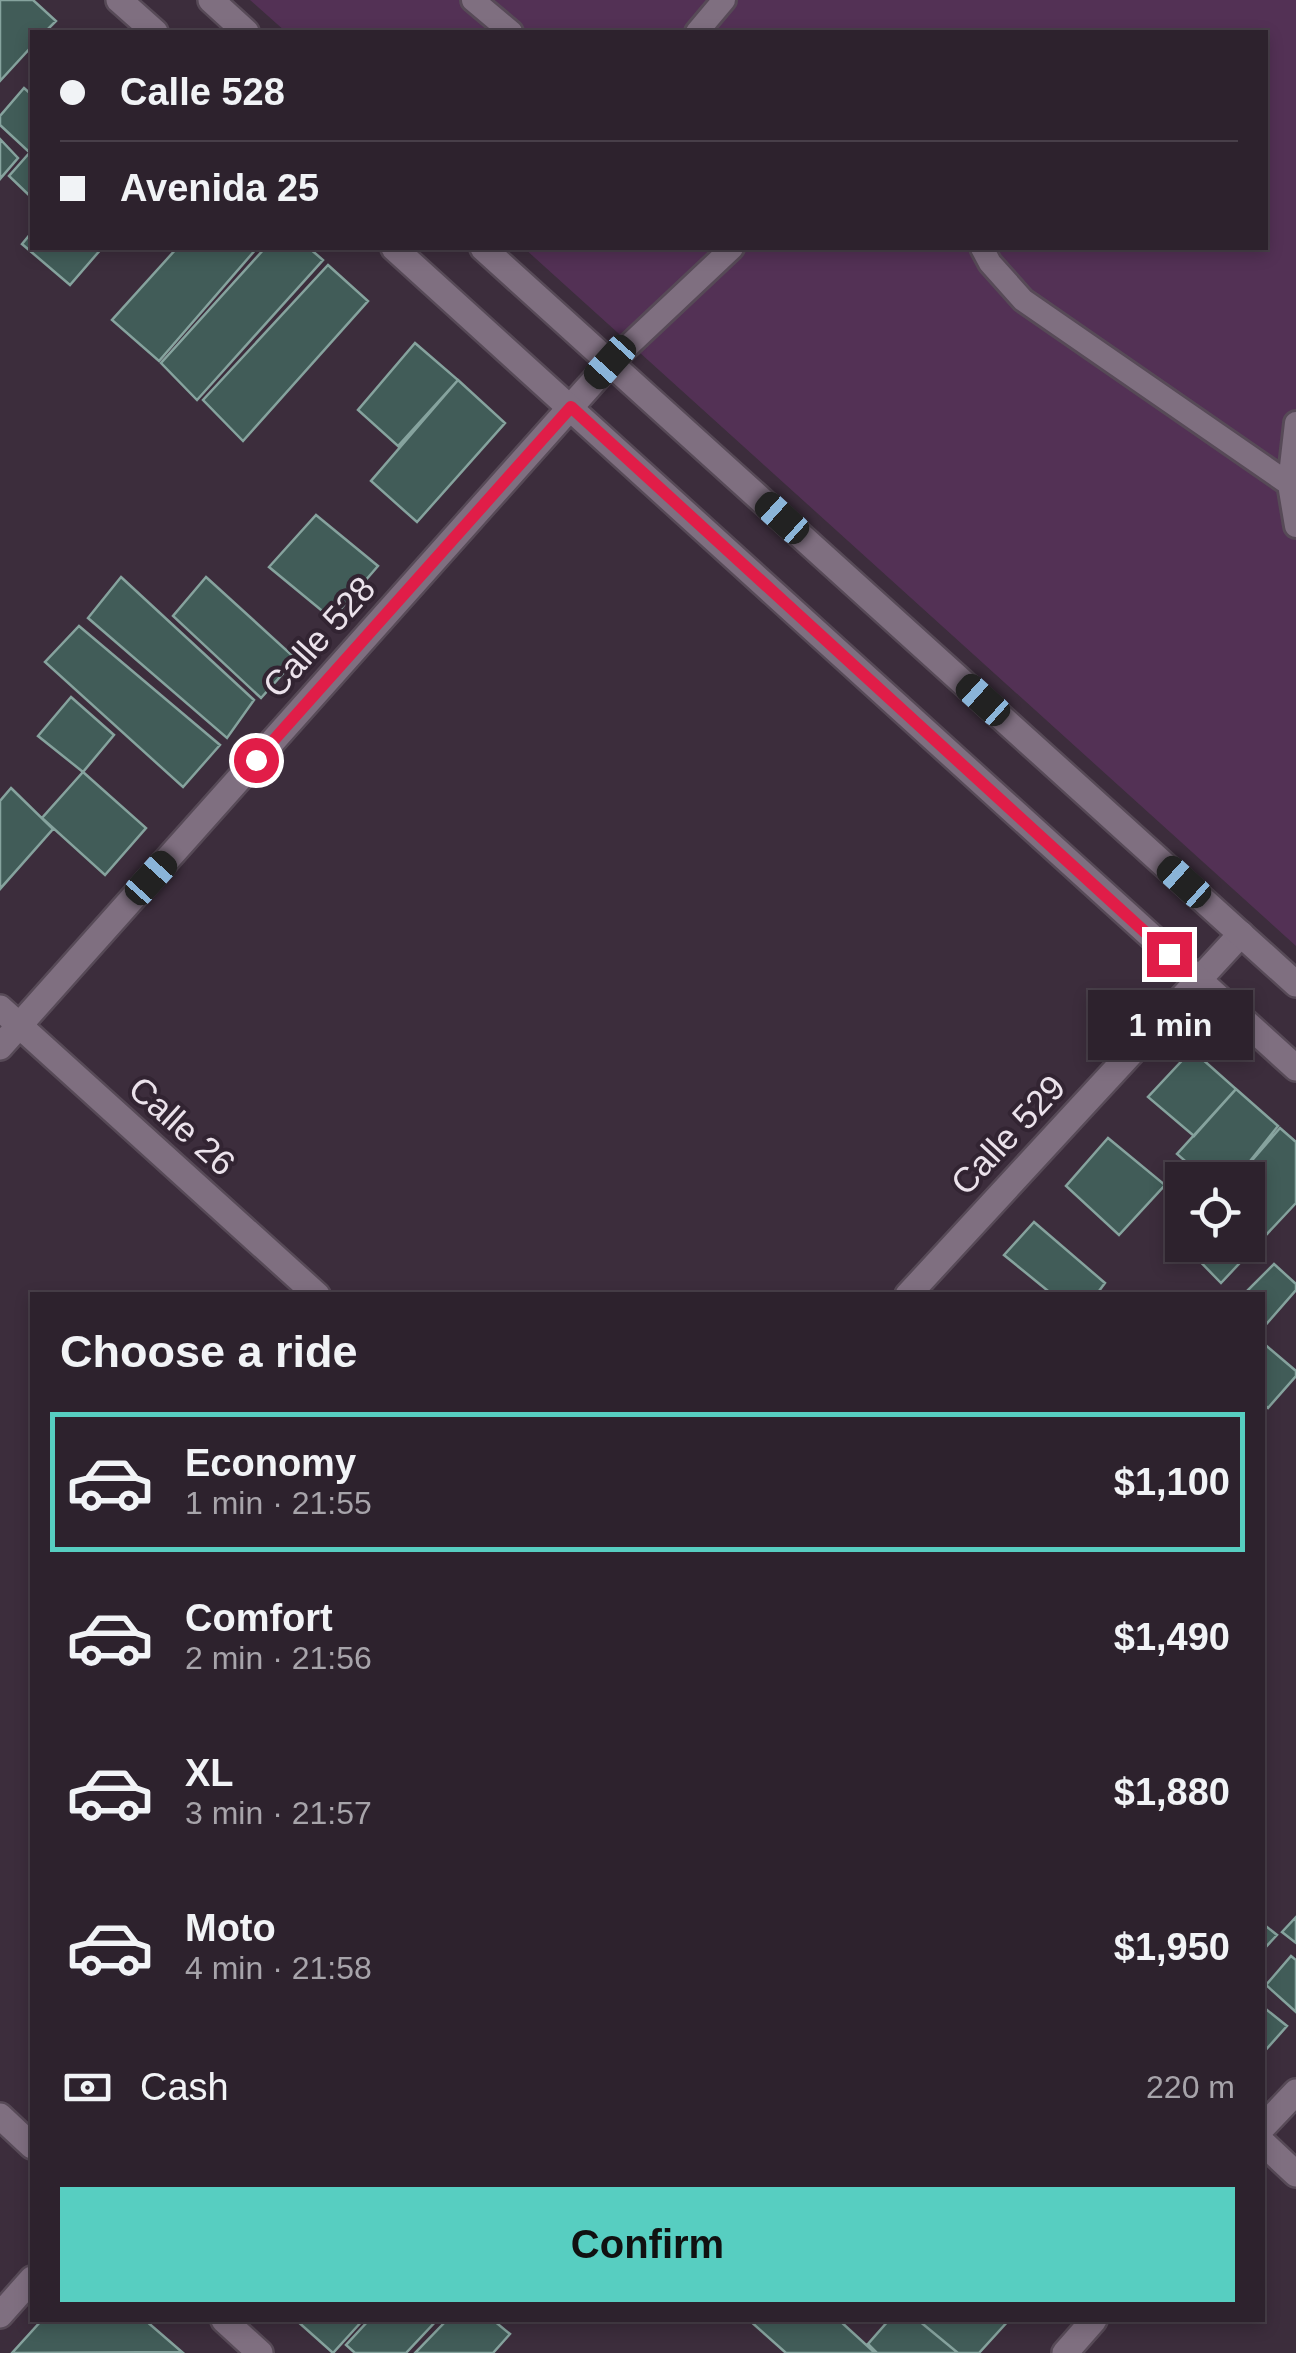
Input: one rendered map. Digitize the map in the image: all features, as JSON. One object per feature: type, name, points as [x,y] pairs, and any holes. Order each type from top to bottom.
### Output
[{"type":"main road","points":[[119,0],[153,30]]},
{"type":"main road","points":[[210,0],[244,30]]},
{"type":"main road","points":[[396,250],[1296,1068]]},
{"type":"main road","points":[[490,250],[1296,984]]},
{"type":"main road","name":"Calle 528","points":[[0,1047],[10,1017],[610,362]]},
{"type":"main road","name":"Calle 529","points":[[911,1292],[1241,934]]},
{"type":"main road","name":"Calle 26","points":[[10,1017],[314,1292]]},
{"type":"main road","points":[[1265,2125],[1296,2092]]},
{"type":"main road","points":[[0,2116],[30,2144]]},
{"type":"main road","points":[[1265,2145],[1296,2174]]},
{"type":"main road","points":[[0,2315],[30,2281]]},
{"type":"main road","points":[[226,2322],[260,2353]]},
{"type":"main road","points":[[1065,2353],[1092,2322]]},
{"type":"lane","points":[[473,0],[510,30]]},
{"type":"lane","points":[[698,30],[724,0]]},
{"type":"lane","points":[[610,362],[730,250]]},
{"type":"lane","points":[[983,250],[1023,300],[1289,484]]},
{"type":"lane","points":[[1296,423],[1289,484],[1296,526]]},
{"type":"shaded area","points":[[250,0],[1296,0],[1296,946],[526,250],[1268,250],[1268,30],[284,30]]},
{"type":"building","points":[[0,0],[33,0],[56,21],[47,30],[30,30],[30,48],[0,81]]},
{"type":"building","points":[[24,88],[30,93],[28,151],[0,125],[0,116]]},
{"type":"building","points":[[0,139],[18,158],[0,179]]},
{"type":"building","points":[[30,152],[30,196],[9,176]]},
{"type":"building","points":[[30,234],[30,250],[100,250],[70,285],[22,244]]},
{"type":"building","points":[[175,250],[255,250],[159,361],[112,320]]},
{"type":"building","points":[[263,250],[311,250],[323,260],[197,400],[161,363]]},
{"type":"building","points":[[328,265],[368,301],[243,441],[203,400]]},
{"type":"building","points":[[415,343],[458,380],[398,446],[358,410]]},
{"type":"building","points":[[458,380],[505,423],[417,522],[371,481]]},
{"type":"building","points":[[316,515],[378,566],[332,619],[269,567]]},
{"type":"building","points":[[121,577],[254,700],[227,738],[88,618]]},
{"type":"building","points":[[206,577],[296,659],[261,698],[173,616]]},
{"type":"building","points":[[79,626],[220,745],[183,787],[45,662]]},
{"type":"building","points":[[71,697],[114,735],[83,772],[38,736]]},
{"type":"building","points":[[83,772],[146,828],[105,875],[42,818]]},
{"type":"building","points":[[11,788],[53,829],[0,889],[0,801]]},
{"type":"building","points":[[1192,1050],[1236,1089],[1194,1136],[1148,1097]]},
{"type":"building","points":[[1236,1089],[1278,1126],[1249,1162],[1186,1162],[1177,1154]]},
{"type":"building","points":[[1280,1128],[1296,1142],[1296,1203],[1265,1236],[1265,1162],[1251,1162]]},
{"type":"building","points":[[1108,1138],[1165,1185],[1119,1235],[1066,1186]]},
{"type":"building","points":[[1034,1222],[1105,1283],[1098,1292],[1049,1292],[1004,1255]]},
{"type":"building","points":[[1201,1262],[1241,1262],[1221,1283]]},
{"type":"building","points":[[1274,1264],[1296,1284],[1296,1290],[1265,1326],[1265,1292],[1246,1292]]},
{"type":"building","points":[[1265,1345],[1296,1371],[1296,1376],[1268,1408]]},
{"type":"building","points":[[1296,1917],[1296,1943],[1282,1932]]},
{"type":"building","points":[[1265,1925],[1277,1935],[1265,1948]]},
{"type":"building","points":[[1291,1956],[1296,1960],[1296,2012],[1266,1985]]},
{"type":"building","points":[[1265,2008],[1287,2026],[1265,2051]]},
{"type":"building","points":[[40,2322],[147,2322],[182,2352],[12,2353]]},
{"type":"building","points":[[298,2322],[361,2322],[333,2353]]},
{"type":"building","points":[[367,2322],[435,2322],[406,2353],[355,2353],[346,2345]]},
{"type":"building","points":[[445,2322],[495,2322],[510,2334],[493,2353],[415,2353]]},
{"type":"building","points":[[751,2322],[841,2322],[875,2353],[786,2353]]},
{"type":"building","points":[[887,2322],[920,2322],[958,2353],[877,2353],[868,2344]]},
{"type":"building","points":[[920,2322],[1007,2322],[979,2353],[958,2353]]},
{"type":"route","points":[[256,760],[571,407],[1169,954]]}]
